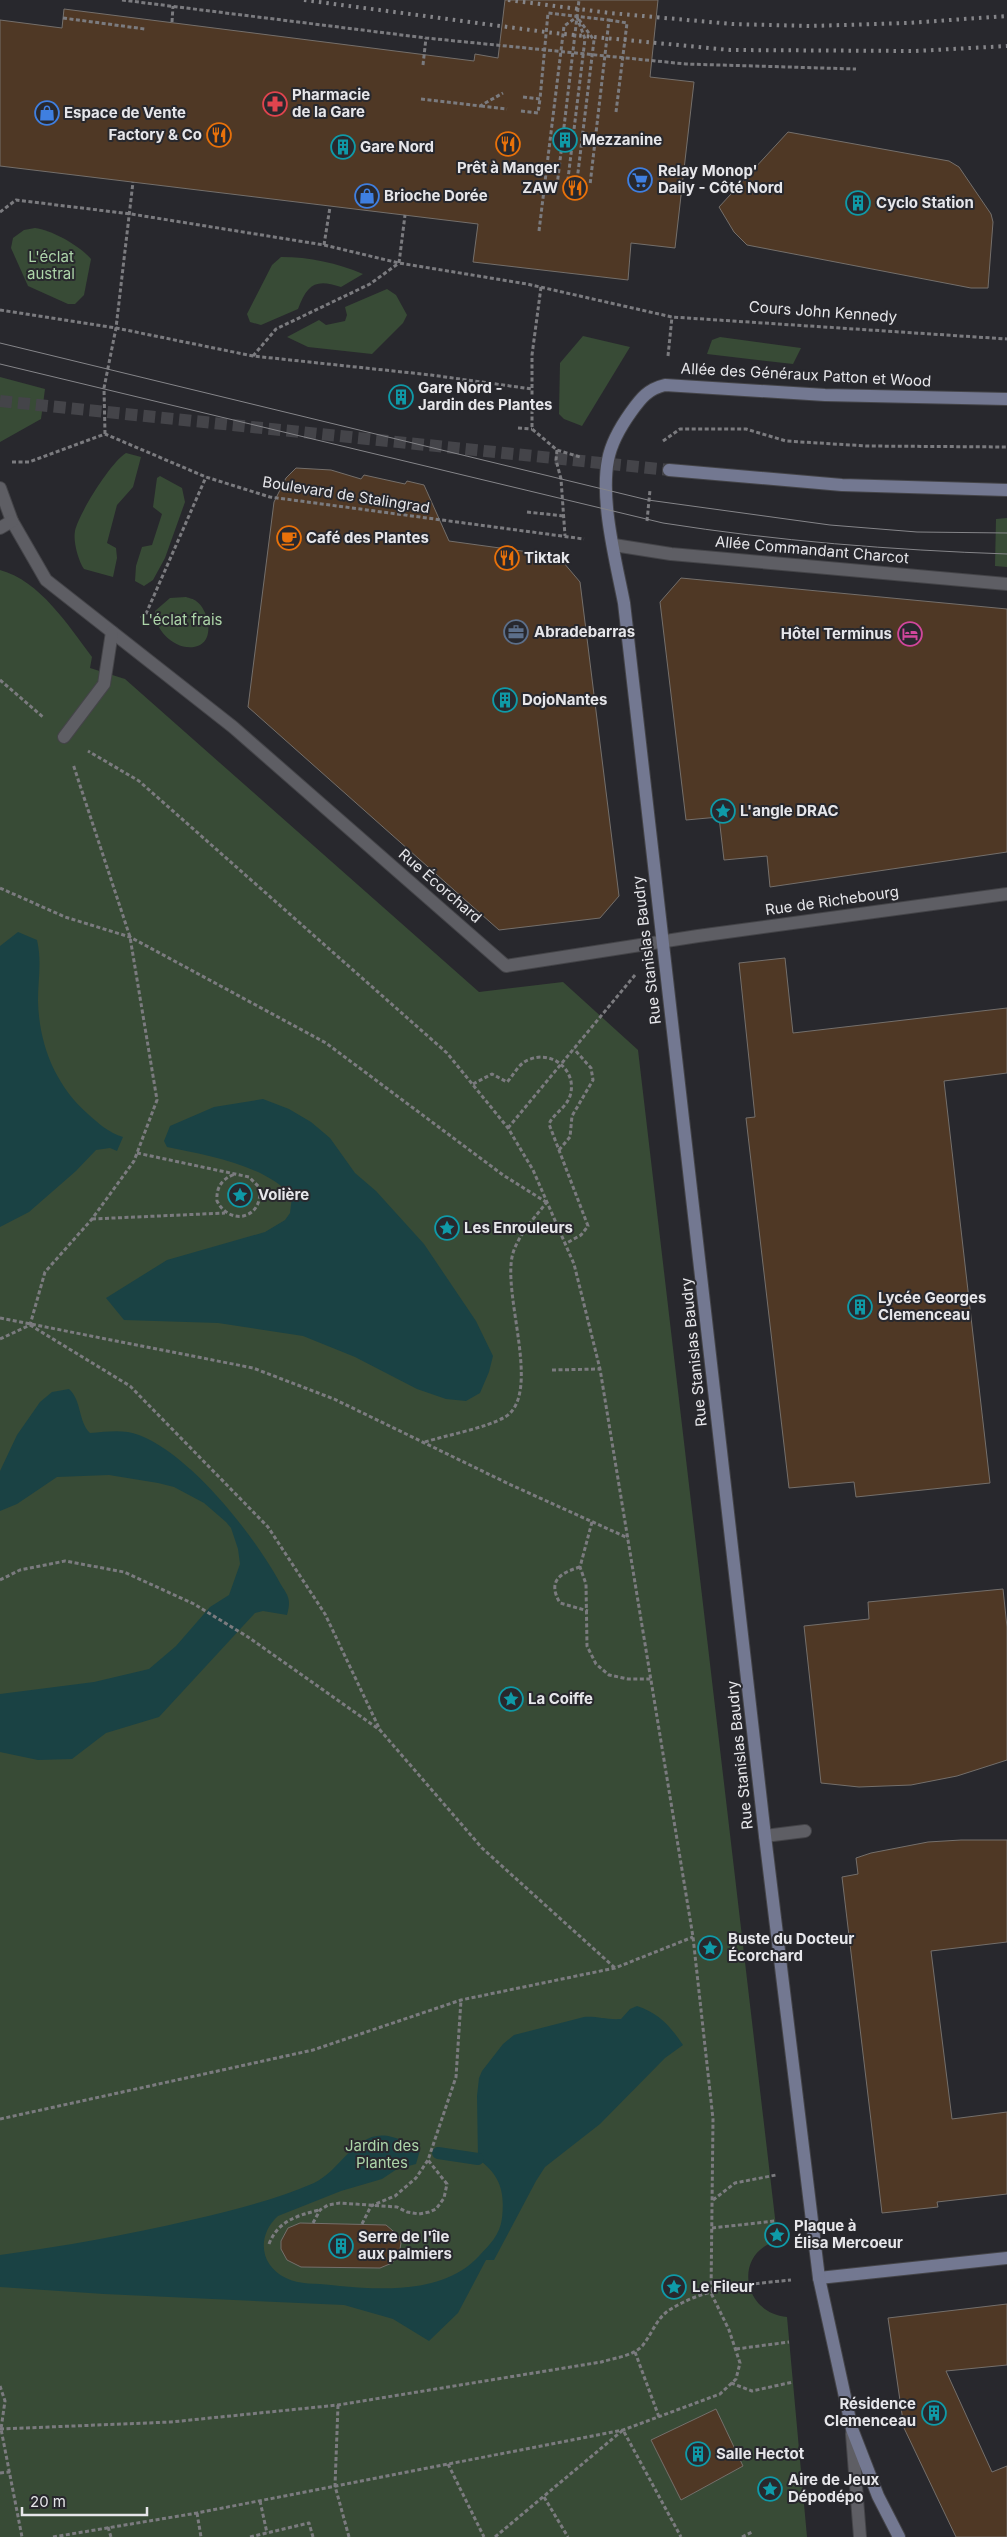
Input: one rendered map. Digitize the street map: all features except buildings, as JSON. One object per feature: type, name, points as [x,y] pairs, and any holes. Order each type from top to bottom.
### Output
[{"type":"main road","name":"Allée des Généraux Patton et Wood","points":[[622,426],[644,395],[653,388],[665,385],[825,395],[1007,399]]},
{"type":"main road","name":"Rue Stanislas Baudry","points":[[622,426],[608,461],[606,491],[624,603],[765,1836],[819,2278],[852,2429],[878,2496],[899,2537]]},
{"type":"main road","points":[[669,470],[842,485],[1007,490]]},
{"type":"main road","points":[[819,2278],[1007,2258]]},
{"type":"street","name":"Rue Écorchard","points":[[0,488],[12,521],[46,580],[233,727],[506,966],[663,943]]},
{"type":"street","points":[[0,528],[12,521]]},
{"type":"street","name":"Allée Commandant Charcot","points":[[614,544],[671,554],[1007,584]]},
{"type":"street","points":[[64,737],[104,684],[112,632]]},
{"type":"street","name":"Rue de Richebourg","points":[[663,943],[1007,894]]},
{"type":"street","points":[[765,1836],[805,1831]]},
{"type":"street","points":[[852,2429],[860,2537]]},
{"type":"path","points":[[122,0],[426,38],[686,64],[856,69]]},
{"type":"path","points":[[557,186],[579,0]]},
{"type":"path","points":[[172,22],[173,6]]},
{"type":"path","points":[[540,114],[521,111],[538,113],[541,100],[548,13],[627,23],[616,112]]},
{"type":"path","points":[[567,188],[585,39],[577,17]]},
{"type":"path","points":[[576,189],[594,40],[577,17]]},
{"type":"path","points":[[540,231],[564,26],[577,17]]},
{"type":"path","points":[[63,18],[145,29]]},
{"type":"path","points":[[590,185],[609,20]]},
{"type":"path","points":[[423,65],[426,38]]},
{"type":"path","points":[[480,106],[503,94]]},
{"type":"path","points":[[421,99],[507,109]]},
{"type":"path","points":[[10,462],[29,462],[105,434],[104,388],[116,328],[131,214],[133,182]]},
{"type":"path","name":"Cours John Kennedy","points":[[0,212],[16,200],[131,214],[324,245],[399,263],[541,287],[672,317],[1007,339]]},
{"type":"path","points":[[324,245],[330,207]]},
{"type":"path","points":[[253,356],[276,329],[370,284],[399,263],[405,215]]},
{"type":"path","points":[[532,429],[532,355],[541,287]]},
{"type":"path","points":[[0,310],[116,328],[253,356],[431,375],[532,390]]},
{"type":"path","points":[[665,385],[672,317]]},
{"type":"path","points":[[518,428],[532,429],[557,450],[556,460],[561,479],[565,536]]},
{"type":"path","name":"Boulevard de Stalingrad","points":[[105,434],[206,477],[270,497],[614,544]]},
{"type":"path","points":[[112,632],[145,616],[206,477]]},
{"type":"path","points":[[528,512],[564,516]]},
{"type":"path","points":[[0,682],[6,684],[64,737],[139,781],[447,1053],[508,1128],[532,1170],[574,1264],[600,1369],[693,1937],[713,2119],[711,2293],[730,2330],[740,2364],[736,2379],[720,2394],[623,2430],[197,2513],[53,2537]]},
{"type":"path","points":[[0,1339],[30,1325],[45,1272],[92,1219],[134,1161],[157,1100],[130,936],[64,737]]},
{"type":"path","points":[[0,888],[66,916],[130,936],[326,1043],[503,1175],[546,1202]]},
{"type":"path","points":[[508,1128],[663,943]]},
{"type":"path","points":[[559,1150],[570,1137],[572,1116],[594,1080],[591,1068],[574,1049]]},
{"type":"path","points":[[473,1084],[492,1074],[507,1082],[523,1063],[540,1056],[553,1059],[562,1064],[570,1078],[570,1095],[549,1124],[588,1226],[581,1235],[565,1244]]},
{"type":"path","points":[[92,1219],[226,1212],[239,1217],[251,1213],[259,1201],[258,1187],[242,1174],[137,1153]]},
{"type":"path","points":[[226,1212],[218,1201],[217,1194],[223,1181],[235,1174]]},
{"type":"path","points":[[424,1442],[506,1416],[520,1398],[522,1366],[510,1269],[519,1240],[546,1202]]},
{"type":"path","points":[[0,1318],[253,1368],[334,1399],[629,1538]]},
{"type":"path","points":[[30,1325],[130,1386],[268,1527],[325,1614],[380,1730]]},
{"type":"path","points":[[552,1370],[600,1369]]},
{"type":"path","points":[[592,1522],[580,1567],[586,1584],[588,1611],[586,1646],[596,1664],[609,1675],[628,1679],[651,1679]]},
{"type":"path","points":[[0,1580],[20,1570],[65,1561],[124,1572],[194,1604],[248,1637],[380,1730],[482,1848],[615,1968]]},
{"type":"path","points":[[580,1567],[570,1570],[557,1578],[554,1587],[560,1603],[588,1611]]},
{"type":"path","points":[[0,2119],[313,2050],[461,2000],[615,1968],[693,1937]]},
{"type":"path","points":[[362,2224],[371,2206],[395,2196],[416,2178],[428,2160],[456,2077],[461,2000]]},
{"type":"path","points":[[269,2244],[274,2231],[286,2222],[301,2214],[320,2210],[328,2205],[396,2207],[407,2212],[419,2214],[436,2209],[444,2198],[447,2184],[428,2160]]},
{"type":"path","points":[[712,2200],[735,2183],[776,2175]]},
{"type":"path","points":[[314,2223],[320,2210]]},
{"type":"path","points":[[712,2228],[775,2221]]},
{"type":"path","points":[[1,2429],[171,2422],[338,2405],[601,2362],[635,2352],[643,2345],[661,2316],[671,2309],[711,2293],[748,2284],[788,2280]]},
{"type":"path","points":[[736,2349],[789,2342]]},
{"type":"path","points":[[635,2352],[659,2417]]},
{"type":"path","points":[[731,2383],[752,2392],[793,2382]]},
{"type":"path","points":[[0,2386],[5,2401],[1,2429],[22,2537]]},
{"type":"path","points":[[338,2405],[335,2486],[349,2537]]},
{"type":"path","points":[[495,2537],[623,2430]]},
{"type":"path","points":[[623,2430],[681,2537]]},
{"type":"path","points":[[448,2464],[484,2537]]},
{"type":"path","points":[[0,2473],[10,2472]]},
{"type":"path","points":[[544,2497],[568,2537]]},
{"type":"path","points":[[260,2500],[267,2533]]},
{"type":"path","points":[[197,2513],[201,2537]]},
{"type":"path","points":[[250,2537],[309,2523],[313,2537]]},
{"type":"path","points":[[108,2527],[110,2537]]},
{"type":"path","points":[[742,2537],[752,2532]]},
{"type":"green space","name":"L'éclat austral","points":[[35,228],[65,239],[91,259],[84,295],[75,304],[68,304],[28,286],[11,248],[13,238],[24,230]]},
{"type":"green space","points":[[281,257],[323,261],[363,274],[341,287],[325,283],[313,286],[305,294],[298,309],[261,325],[250,322],[247,314],[272,265]]},
{"type":"green space","points":[[387,289],[396,295],[407,315],[403,323],[372,354],[308,347],[287,337],[319,320],[326,325],[345,321],[347,315],[345,307]]},
{"type":"green space","points":[[583,336],[630,347],[582,426],[564,419],[559,414],[560,363]]},
{"type":"green space","points":[[720,337],[801,348],[793,364],[707,354],[712,340]]},
{"type":"green space","points":[[0,377],[45,389],[41,419],[0,442]]},
{"type":"green space","points":[[126,453],[141,457],[133,487],[117,505],[107,543],[116,548],[117,558],[113,577],[84,569],[76,550],[75,531],[96,489],[112,466]]},
{"type":"green space","points":[[160,476],[182,488],[185,502],[165,558],[153,580],[144,586],[135,581],[136,566],[142,547],[152,545],[162,514],[153,507],[157,478]]},
{"type":"green space","points":[[1007,518],[1007,567],[995,566],[996,519]]},
{"type":"green space","name":"Jardin des Plantes","points":[[0,570],[28,584],[52,606],[92,657],[90,668],[125,679],[479,992],[563,982],[638,1050],[777,2235],[777,2241],[763,2248],[754,2257],[749,2269],[749,2282],[752,2294],[760,2305],[772,2313],[787,2317],[807,2537],[0,2537]]},
{"type":"green space","name":"L'éclat frais","points":[[186,597],[200,605],[204,610],[208,623],[205,641],[200,645],[192,647],[184,647],[169,639],[158,626],[155,611],[170,598]]},
{"type":"water","points":[[18,932],[37,940],[40,963],[39,1017],[46,1048],[58,1077],[76,1103],[108,1130],[123,1137],[117,1151],[110,1148],[96,1150],[76,1171],[29,1212],[0,1227],[0,946]]},
{"type":"water","points":[[263,1099],[289,1109],[311,1122],[330,1138],[355,1173],[376,1191],[424,1244],[476,1321],[493,1356],[489,1372],[480,1393],[466,1401],[446,1399],[417,1389],[355,1357],[303,1336],[218,1323],[124,1320],[106,1298],[167,1260],[265,1232],[285,1220],[290,1213],[292,1197],[281,1186],[251,1169],[217,1158],[167,1147],[164,1141],[170,1126],[214,1107]]},
{"type":"water","points":[[69,1389],[76,1399],[83,1423],[90,1433],[121,1431],[139,1435],[159,1445],[200,1478],[238,1520],[254,1542],[286,1593],[289,1605],[287,1615],[263,1611],[255,1613],[159,1717],[106,1733],[72,1759],[38,1760],[0,1752],[0,1694],[94,1682],[149,1669],[176,1646],[210,1607],[229,1595],[240,1564],[238,1549],[231,1528],[226,1522],[204,1503],[174,1487],[158,1483],[109,1475],[57,1477],[17,1504],[0,1511],[0,1471],[17,1435],[40,1402],[52,1392]]},
{"type":"water","points":[[637,2006],[664,2021],[683,2045],[665,2058],[600,2124],[545,2167],[494,2260],[486,2260],[458,2313],[429,2341],[393,2319],[344,2305],[104,2294],[0,2287],[0,2255],[143,2231],[269,2200],[314,2183],[324,2177],[359,2144],[369,2138],[380,2136],[396,2138],[420,2150],[416,2164],[397,2169],[382,2179],[341,2191],[278,2216],[271,2224],[264,2241],[266,2258],[270,2266],[277,2272],[286,2278],[302,2283],[389,2288],[429,2284],[447,2278],[464,2269],[479,2256],[494,2239],[501,2224],[502,2192],[491,2171],[478,2159],[477,2096],[479,2078],[482,2071],[503,2044],[514,2035],[584,2017],[621,2019],[630,2009]]},
{"type":"waterway","points":[[438,2153],[478,2159]]},
{"type":"tunnel","points":[[0,401],[669,470]]},
{"type":"tram line","points":[[0,343],[648,500],[830,525],[917,532],[1007,533]]},
{"type":"tram line","points":[[0,364],[663,523],[835,544],[1007,554]]},
{"type":"railway","points":[[304,0],[553,33],[730,50],[916,51],[1007,46]]},
{"type":"railway","points":[[508,0],[610,13],[732,24],[810,26],[908,23],[1007,16]]},
{"type":"place","name":"Pharmacie de la Gare","points":[[275,104]]},
{"type":"place","name":"Espace de Vente","points":[[47,113]]},
{"type":"place","name":"Factory & Co","points":[[219,135]]},
{"type":"place","name":"Mezzanine","points":[[565,140]]},
{"type":"place","name":"Prêt à Manger","points":[[508,144]]},
{"type":"place","name":"Gare Nord","points":[[343,147]]},
{"type":"place","name":"Relay Monop' Daily - Côté Nord","points":[[640,180]]},
{"type":"place","name":"ZAW","points":[[575,188]]},
{"type":"place","name":"Brioche Dorée","points":[[367,196]]},
{"type":"place","name":"Cyclo Station","points":[[858,203]]},
{"type":"place","name":"Gare Nord - Jardin des Plantes","points":[[401,397]]},
{"type":"place","name":"Café des Plantes","points":[[289,538]]},
{"type":"place","name":"Tiktak","points":[[507,558]]},
{"type":"place","name":"Abradebarras","points":[[516,632]]},
{"type":"place","name":"Hôtel Terminus","points":[[910,634]]},
{"type":"place","name":"DojoNantes","points":[[505,700]]},
{"type":"place","name":"L'angle DRAC","points":[[723,811]]},
{"type":"place","name":"Volière","points":[[240,1195]]},
{"type":"place","name":"Les Enrouleurs","points":[[447,1228]]},
{"type":"place","name":"Lycée Georges Clemenceau","points":[[860,1307]]},
{"type":"place","name":"La Coiffe","points":[[511,1699]]},
{"type":"place","name":"Buste du Docteur Écorchard","points":[[710,1948]]},
{"type":"place","name":"Plaque à Élisa Mercoeur","points":[[777,2235]]},
{"type":"place","name":"Serre de l'île aux palmiers","points":[[341,2246]]},
{"type":"place","name":"Le Fileur","points":[[674,2287]]},
{"type":"place","name":"Résidence Clemenceau","points":[[934,2413]]},
{"type":"place","name":"Salle Hectot","points":[[698,2454]]},
{"type":"place","name":"Aire de Jeux Dépodépo","points":[[770,2489]]}]
